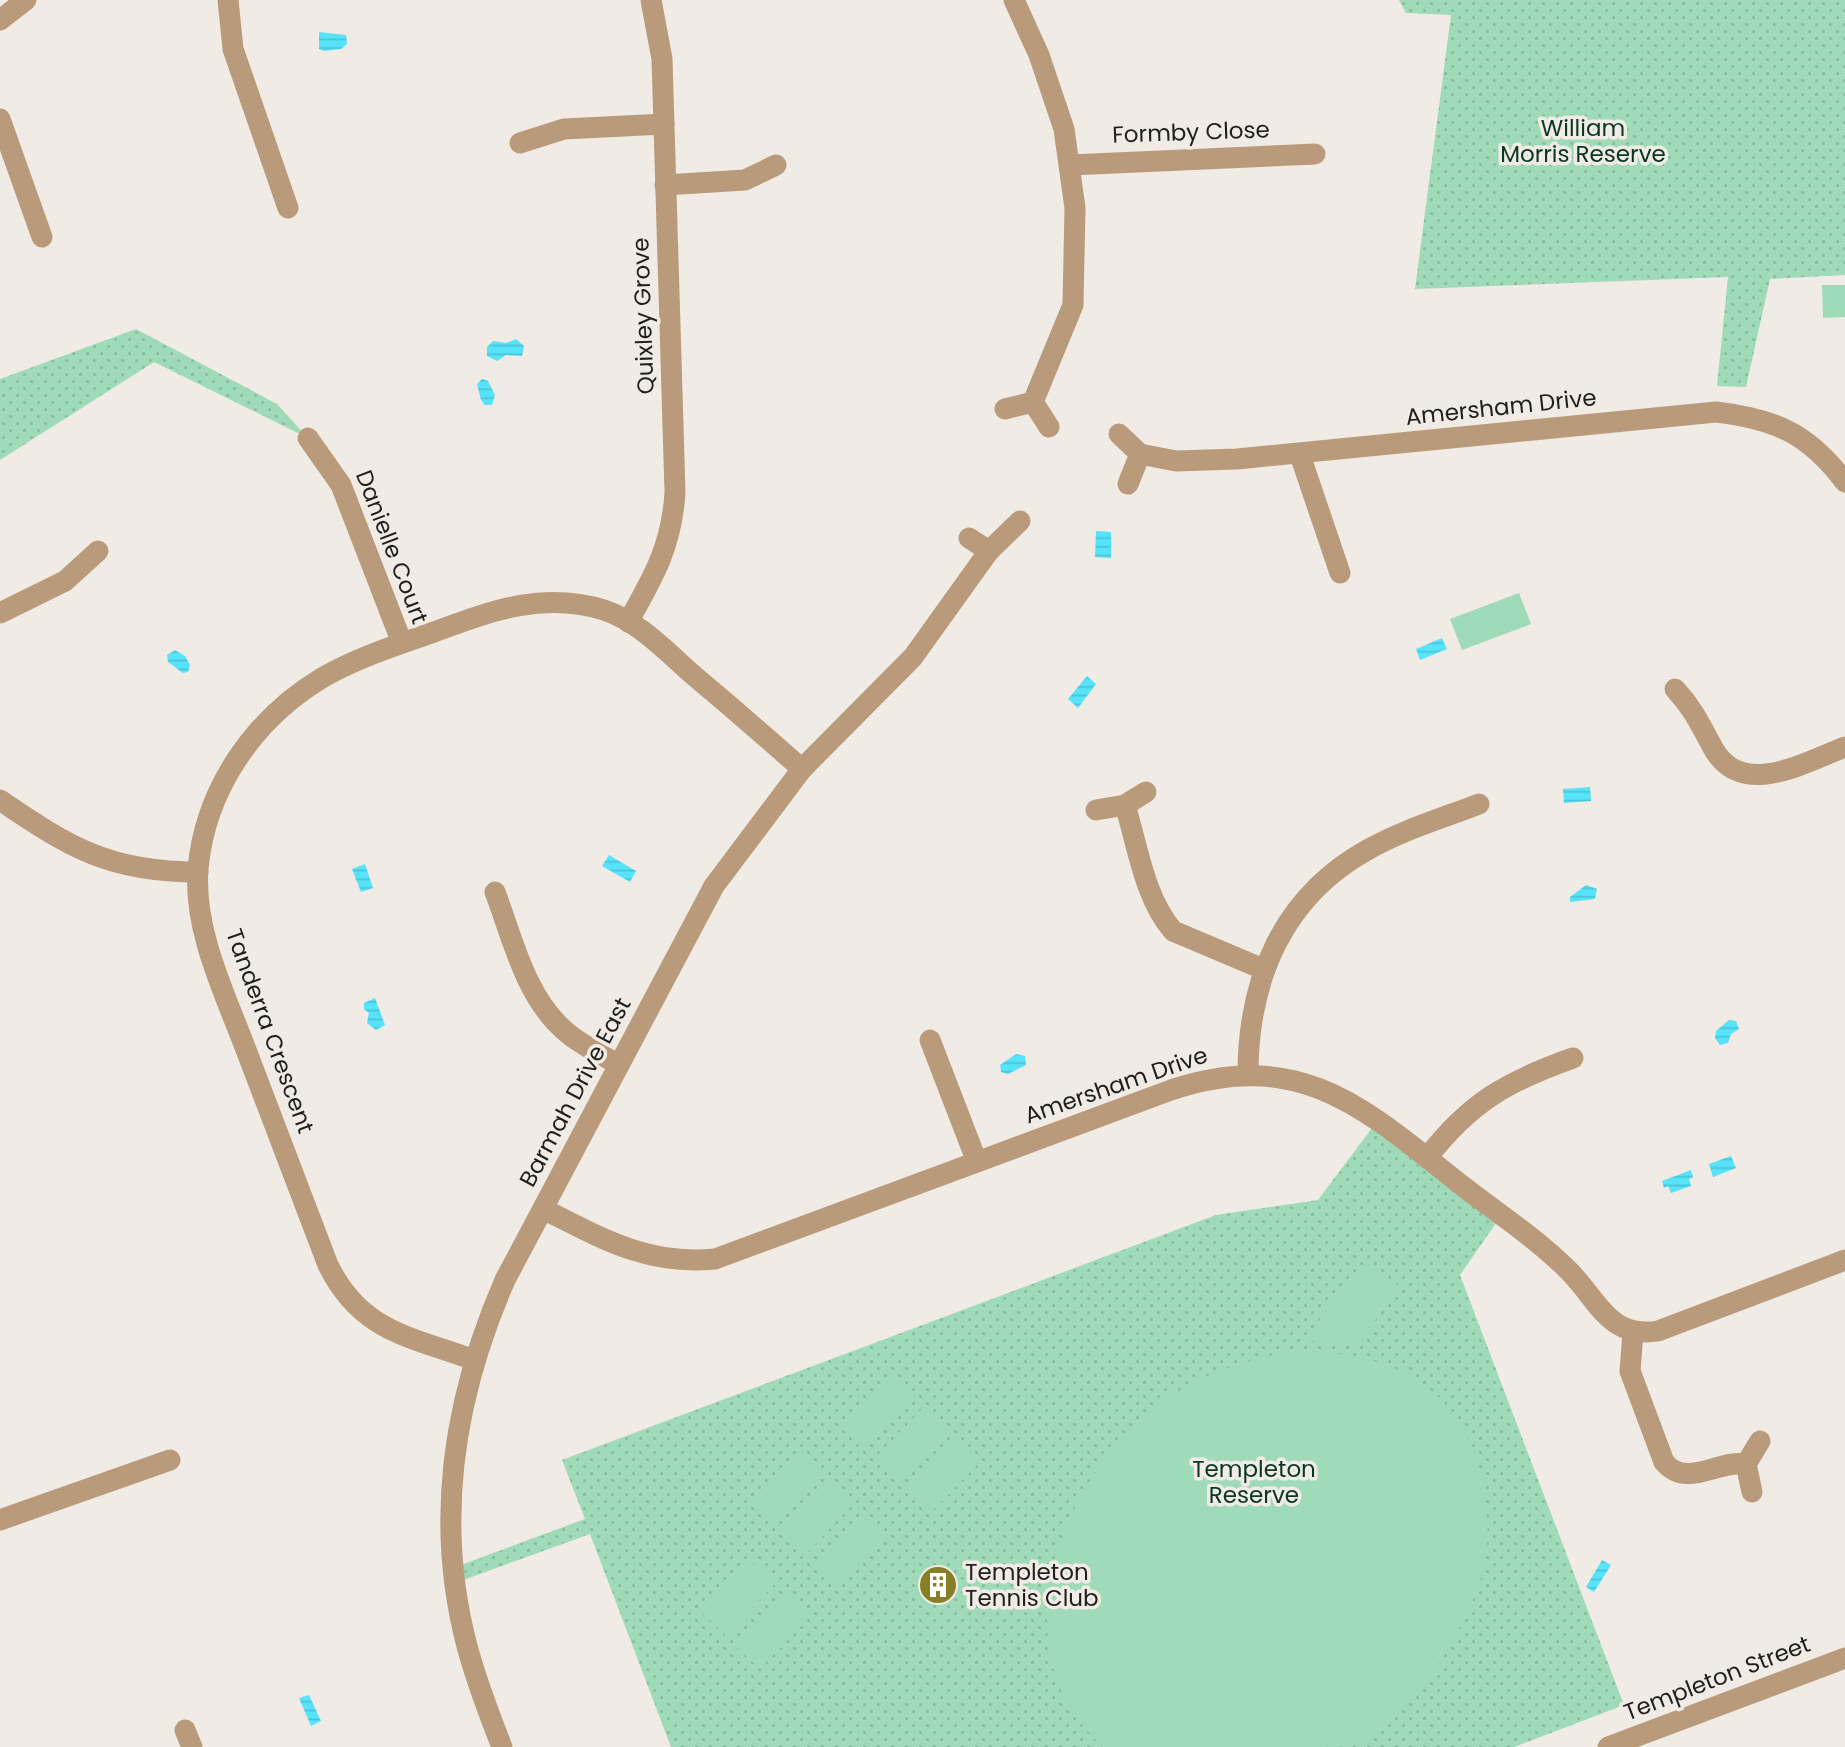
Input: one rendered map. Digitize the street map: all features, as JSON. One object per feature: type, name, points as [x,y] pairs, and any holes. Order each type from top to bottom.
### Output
[{"type":"street","points":[[0,20],[26,0]]},
{"type":"street","points":[[228,0],[233,48],[288,208]]},
{"type":"street","name":"Quixley Grove","points":[[628,622],[664,555],[674,511],[664,124],[660,39],[651,0]]},
{"type":"street","points":[[1014,0],[1055,99],[1070,164],[1075,208],[1073,305],[1033,402]]},
{"type":"street","points":[[0,119],[42,237]]},
{"type":"street","points":[[520,143],[548,131],[664,124]]},
{"type":"street","name":"Formby Close","points":[[1070,164],[1315,154]]},
{"type":"street","points":[[665,184],[746,180],[776,165]]},
{"type":"street","points":[[1005,409],[1033,402]]},
{"type":"street","points":[[1033,402],[1049,427]]},
{"type":"street","name":"Amersham Drive","points":[[1140,454],[1202,461],[1300,455],[1716,412],[1749,416],[1783,427],[1816,447],[1845,482]]},
{"type":"street","points":[[1119,434],[1140,454],[1128,484]]},
{"type":"street","name":"Danielle Court","points":[[307,438],[341,485],[402,643]]},
{"type":"street","points":[[1300,455],[1340,573]]},
{"type":"street","name":"Barmah Drive East","points":[[502,1747],[467,1646],[453,1569],[451,1510],[453,1454],[474,1360],[505,1280],[714,886],[747,839],[803,769],[914,657],[989,551],[1020,521]]},
{"type":"street","points":[[969,538],[989,551]]},
{"type":"street","points":[[0,613],[65,581],[98,551]]},
{"type":"street","name":"Tanderra Crescent","points":[[474,1360],[386,1328],[358,1311],[336,1282],[214,962],[203,921],[198,872],[205,831],[229,771],[255,733],[287,704],[324,677],[402,643],[488,612],[528,602],[562,601],[606,611],[628,622],[803,769]]},
{"type":"street","points":[[1675,689],[1695,712],[1718,757],[1736,771],[1766,775],[1845,747]]},
{"type":"street","points":[[1096,810],[1125,805],[1146,792]]},
{"type":"street","points":[[0,800],[56,838],[107,861],[147,869],[198,872]]},
{"type":"street","points":[[1248,1074],[1250,1023],[1263,969],[1295,914],[1336,871],[1384,842],[1479,804]]},
{"type":"street","points":[[1125,805],[1150,893],[1173,931],[1263,969]]},
{"type":"street","points":[[495,892],[527,977],[544,1007],[575,1039],[619,1065]]},
{"type":"street","points":[[930,1040],[977,1161]]},
{"type":"street","points":[[1427,1158],[1459,1119],[1480,1101],[1517,1079],[1573,1058]]},
{"type":"street","name":"Amersham Drive","points":[[543,1209],[653,1258],[675,1261],[715,1259],[1189,1084],[1248,1074],[1285,1078],[1341,1097],[1378,1119],[1559,1262],[1610,1320],[1633,1332]]},
{"type":"street","points":[[1746,1464],[1728,1464],[1686,1476],[1670,1469],[1664,1462],[1630,1371],[1633,1332],[1658,1331],[1845,1260]]},
{"type":"street","points":[[1752,1492],[1746,1464],[1760,1441]]},
{"type":"street","points":[[0,1520],[170,1460]]},
{"type":"street","name":"Templeton Street","points":[[1608,1747],[1845,1658]]},
{"type":"green space","name":"William Morris Reserve","points":[[1399,0],[1845,0],[1845,275],[1770,279],[1746,387],[1717,386],[1728,277],[1415,289],[1451,15],[1406,13]]},
{"type":"green space","points":[[1822,285],[1845,285],[1845,317],[1823,318]]},
{"type":"green space","points":[[136,329],[277,404],[308,438],[154,362],[0,460],[0,379]]},
{"type":"green space","points":[[1519,593],[1531,624],[1462,650],[1450,619]]},
{"type":"green space","name":"Templeton Reserve","points":[[1378,1120],[1501,1216],[1460,1275],[1624,1705],[1514,1747],[671,1747],[590,1534],[455,1583],[453,1568],[585,1519],[562,1460],[1216,1215],[1318,1200]]},
{"type":"green space","points":[[1367,1261],[1401,1288],[1355,1345],[1303,1340]]},
{"type":"green space","points":[[1302,1350],[1371,1360],[1410,1375],[1432,1391],[1450,1410],[1464,1432],[1483,1482],[1488,1536],[1482,1574],[1463,1621],[1438,1666],[1417,1693],[1391,1720],[1352,1746],[1102,1747],[1081,1723],[1064,1697],[1056,1677],[1048,1637],[1048,1597],[1056,1557],[1070,1519],[1089,1482],[1113,1449],[1141,1420],[1172,1395],[1202,1378],[1235,1366]]},
{"type":"green space","points":[[890,1376],[914,1399],[864,1450],[841,1428]]},
{"type":"green space","points":[[923,1408],[947,1431],[898,1482],[874,1459]]},
{"type":"green space","points":[[956,1439],[980,1462],[931,1513],[907,1490]]},
{"type":"green space","points":[[799,1450],[822,1473],[774,1524],[750,1502]]},
{"type":"green space","points":[[831,1480],[854,1503],[805,1555],[782,1532]]},
{"type":"green space","points":[[864,1512],[887,1535],[838,1586],[814,1564]]},
{"type":"green space","points":[[751,1562],[775,1584],[726,1636],[702,1613]]},
{"type":"green space","points":[[785,1595],[809,1618],[760,1669],[736,1647]]},
{"type":"water","points":[[319,32],[346,35],[347,44],[341,49],[319,49]]},
{"type":"water","points":[[516,339],[524,346],[522,356],[506,355],[497,361],[487,356],[487,347],[493,341],[506,343]]},
{"type":"water","points":[[482,379],[488,381],[495,395],[492,405],[485,405],[481,400],[477,384]]},
{"type":"water","points":[[1096,531],[1111,532],[1111,558],[1095,557]]},
{"type":"water","points":[[1442,638],[1447,649],[1420,660],[1416,649]]},
{"type":"water","points":[[175,650],[185,656],[190,665],[188,672],[183,673],[168,662],[167,655]]},
{"type":"water","points":[[1087,676],[1096,684],[1078,708],[1068,699]]},
{"type":"water","points":[[1590,787],[1591,801],[1564,803],[1563,789]]},
{"type":"water","points":[[609,855],[636,871],[630,882],[602,866]]},
{"type":"water","points":[[365,864],[373,888],[361,892],[352,869]]},
{"type":"water","points":[[1586,885],[1597,889],[1595,899],[1570,902],[1570,897]]},
{"type":"water","points":[[375,998],[385,1025],[376,1030],[367,1023],[369,1013],[364,1009],[364,1003]]},
{"type":"water","points":[[1729,1020],[1736,1021],[1739,1029],[1731,1034],[1728,1043],[1720,1045],[1715,1038],[1716,1031]]},
{"type":"water","points":[[1016,1054],[1025,1056],[1026,1065],[1008,1074],[1001,1072],[1000,1065]]},
{"type":"water","points":[[1731,1156],[1736,1168],[1713,1177],[1709,1164]]},
{"type":"water","points":[[1691,1170],[1691,1186],[1671,1193],[1668,1186],[1664,1188],[1662,1181]]},
{"type":"water","points":[[1602,1560],[1611,1565],[1594,1592],[1586,1587]]},
{"type":"water","points":[[309,1695],[321,1721],[311,1726],[299,1698]]},
{"type":"place","name":"Templeton Tennis Club","points":[[938,1585]]}]
